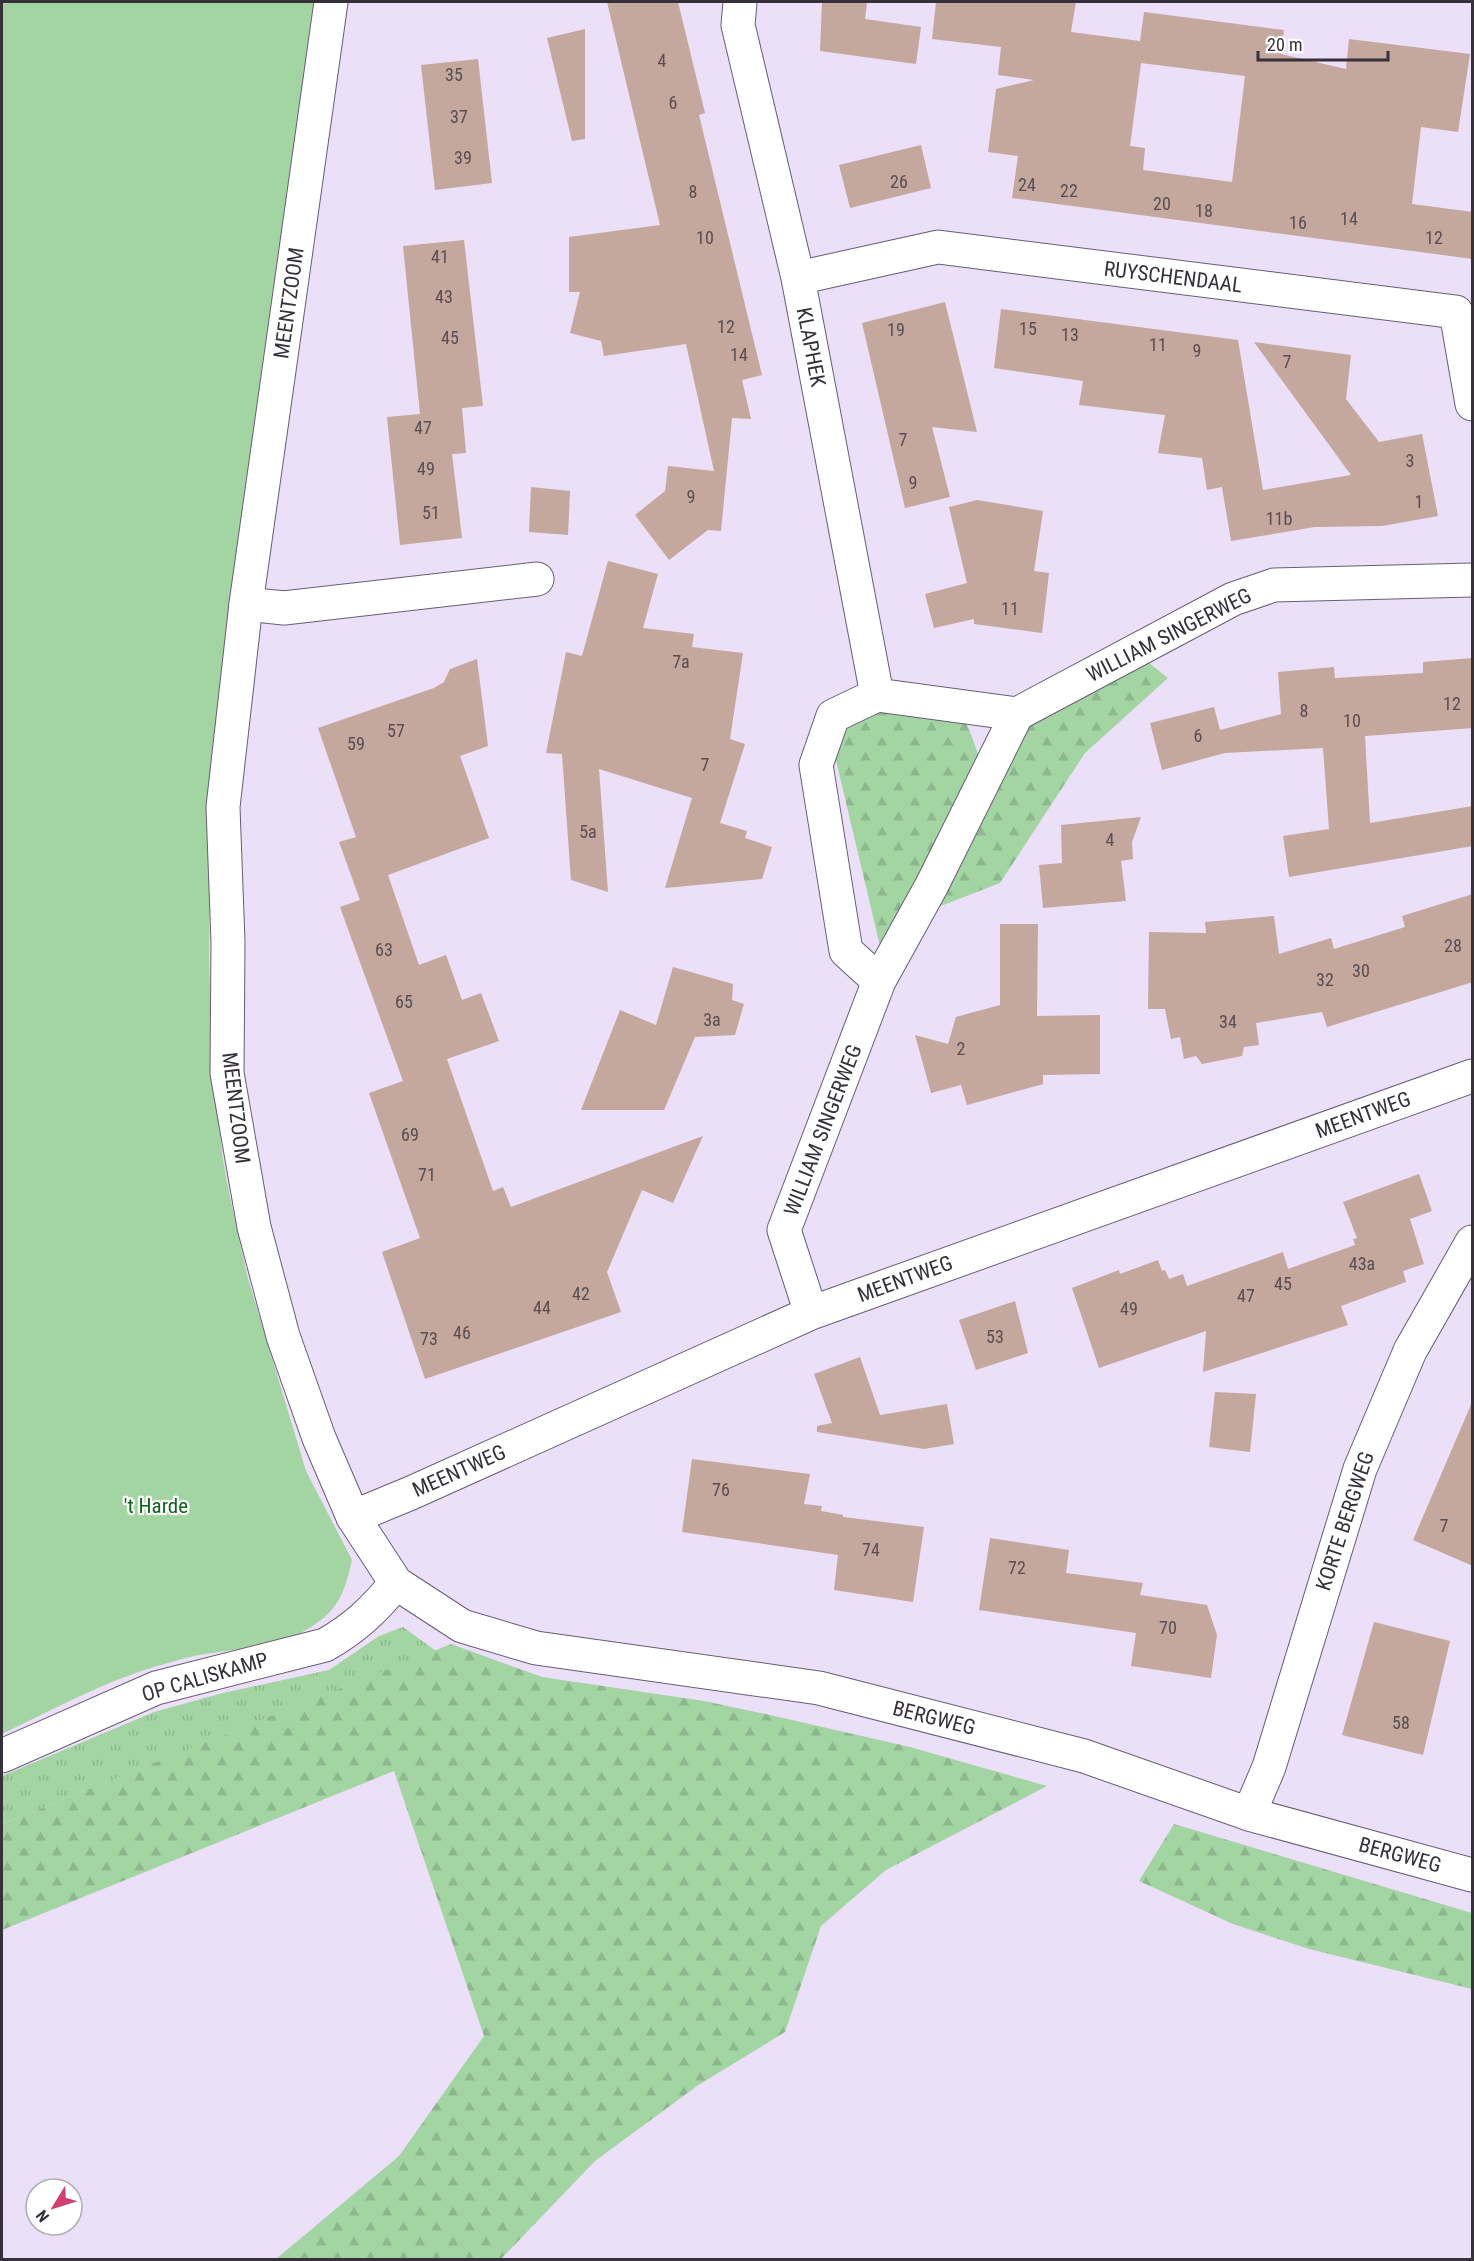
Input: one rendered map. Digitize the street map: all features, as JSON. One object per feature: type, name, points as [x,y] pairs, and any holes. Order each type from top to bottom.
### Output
[{"type":"street","name":"MEENTZOOM","points":[[331,2],[246,604],[224,807],[228,942],[227,1073],[254,1227],[283,1336],[319,1438],[352,1517],[396,1583]]},
{"type":"street","name":"KLAPHEK","points":[[740,2],[738,25],[798,278],[877,695]]},
{"type":"street","name":"RUYSCHENDAAL","points":[[798,278],[938,248],[1456,312],[1473,404]]},
{"type":"street","points":[[246,604],[284,608],[537,579]]},
{"type":"street","name":"WILLIAM SINGERWEG","points":[[811,1313],[784,1230],[879,981],[932,885],[1017,714],[1233,599],[1274,585],[1473,580]]},
{"type":"street","points":[[879,981],[846,951],[816,765],[833,716],[877,695],[1017,714]]},
{"type":"street","name":"MEENTWEG","points":[[352,1517],[422,1488],[811,1313],[1473,1076]]},
{"type":"street","name":"KORTE BERGWEG","points":[[1249,1814],[1269,1767],[1360,1469],[1410,1351],[1473,1242]]},
{"type":"street","name":"BERGWEG","points":[[396,1583],[462,1626],[536,1648],[819,1688],[1084,1756],[1249,1814],[1473,1875]]},
{"type":"street","name":"OP CALISKAMP","points":[[2,1756],[156,1688],[325,1645],[349,1632],[371,1614],[396,1583]]},
{"type":"green space","name":"'t Harde","points":[[2,2],[319,2],[210,852],[209,958],[212,1066],[223,1160],[247,1275],[306,1471],[352,1560],[344,1590],[335,1606],[321,1620],[299,1634],[260,1646],[193,1656],[157,1666],[78,1697],[2,1734]]},
{"type":"green space","points":[[1135,652],[1168,678],[1085,753],[1000,883],[933,909],[1033,712]]},
{"type":"green space","points":[[888,679],[926,690],[951,704],[960,713],[967,726],[981,764],[880,946],[835,756],[841,702]]},
{"type":"green space","points":[[403,1627],[436,1651],[2,1824],[2,1776],[154,1712],[223,1693],[329,1670],[379,1636]]},
{"type":"green space","points":[[451,1644],[542,1677],[704,1701],[770,1715],[910,1747],[1047,1786],[886,1870],[821,1926],[785,2032],[697,2086],[595,2161],[501,2259],[276,2259],[399,2156],[484,2036],[394,1771],[2,1930],[2,1824]]},
{"type":"green space","points":[[1174,1824],[1472,1913],[1472,1989],[1309,1949],[1233,1924],[1139,1881]]},
{"type":"building","points":[[607,2],[678,2],[705,113],[699,115],[762,375],[742,380],[751,419],[732,418],[721,531],[708,530],[669,560],[635,515],[665,491],[668,466],[714,471],[686,344],[604,356],[601,341],[570,333],[580,292],[569,292],[569,237],[660,225]]},
{"type":"building","points":[[822,2],[867,2],[865,19],[921,27],[916,64],[820,51]]},
{"type":"building","points":[[936,2],[1076,2],[1071,32],[1140,41],[1144,12],[1284,30],[1281,54],[1346,69],[1349,39],[1470,54],[1458,132],[1421,127],[1412,204],[1473,212],[1473,259],[1012,198],[1018,156],[988,152],[996,89],[1034,80],[998,75],[1001,47],[932,39]],"holes":[[[1141,63],[1245,76],[1232,182],[1143,170],[1145,148],[1130,146]]]},
{"type":"building","points":[[585,29],[585,139],[572,141],[547,38]]},
{"type":"building","points":[[478,59],[492,183],[435,190],[421,65]]},
{"type":"building","points":[[921,145],[931,188],[850,208],[839,165]]},
{"type":"building","points":[[464,240],[483,406],[462,408],[466,453],[452,454],[462,538],[400,545],[387,417],[420,414],[403,246]]},
{"type":"building","points":[[945,302],[977,432],[932,427],[950,497],[905,508],[862,323]]},
{"type":"building","points":[[1001,309],[1238,340],[1263,490],[1351,475],[1254,342],[1351,355],[1346,399],[1379,442],[1422,434],[1438,516],[1382,526],[1315,527],[1231,541],[1222,487],[1207,490],[1202,458],[1158,453],[1165,415],[1079,405],[1083,381],[994,368]]},
{"type":"building","points":[[531,487],[570,491],[568,535],[529,532]]},
{"type":"building","points":[[977,500],[1043,511],[1034,571],[1049,573],[1042,633],[974,624],[974,619],[934,628],[925,594],[967,583],[949,507]]},
{"type":"building","points":[[608,561],[658,574],[643,628],[694,634],[692,647],[743,653],[730,739],[745,744],[720,823],[747,831],[745,838],[772,847],[762,879],[665,888],[692,798],[599,769],[608,892],[571,880],[562,754],[546,753],[566,652],[582,656]]},
{"type":"building","points":[[1473,658],[1473,728],[1365,736],[1370,823],[1473,806],[1473,846],[1289,877],[1283,836],[1329,829],[1323,748],[1225,753],[1162,770],[1150,723],[1214,707],[1220,730],[1281,714],[1278,672],[1334,667],[1335,678],[1423,673],[1423,662]]},
{"type":"building","points":[[477,659],[488,746],[460,756],[489,838],[388,875],[419,965],[446,955],[462,1000],[481,993],[499,1041],[447,1059],[493,1191],[503,1187],[511,1207],[703,1136],[673,1203],[642,1190],[607,1272],[621,1312],[425,1379],[382,1252],[420,1238],[369,1093],[403,1081],[340,907],[360,900],[339,842],[356,837],[318,728],[434,688],[444,682],[450,669]]},
{"type":"building","points":[[1141,817],[1132,842],[1133,859],[1121,861],[1126,901],[1043,908],[1039,865],[1062,863],[1061,825]]},
{"type":"building","points":[[1473,894],[1473,982],[1327,1027],[1322,1012],[1256,1023],[1259,1045],[1244,1047],[1242,1056],[1202,1064],[1196,1056],[1184,1059],[1180,1037],[1171,1039],[1165,1009],[1148,1009],[1149,932],[1206,933],[1205,922],[1274,916],[1279,954],[1331,938],[1334,949],[1405,927],[1402,916]]},
{"type":"building","points":[[1000,924],[1038,924],[1037,1016],[1100,1015],[1100,1074],[1043,1075],[1043,1084],[967,1105],[961,1085],[931,1093],[915,1035],[948,1044],[956,1017],[1000,1005]]},
{"type":"building","points":[[673,967],[733,984],[732,1000],[744,1004],[735,1035],[695,1037],[664,1110],[581,1110],[620,1010],[656,1025]]},
{"type":"building","points":[[1419,1174],[1432,1211],[1410,1219],[1424,1264],[1403,1271],[1406,1282],[1341,1306],[1348,1325],[1203,1372],[1206,1331],[1099,1368],[1072,1288],[1119,1270],[1120,1274],[1158,1260],[1162,1271],[1165,1270],[1169,1279],[1183,1274],[1187,1286],[1283,1252],[1288,1269],[1355,1245],[1353,1239],[1357,1238],[1343,1202]]},
{"type":"building","points":[[1015,1301],[1028,1353],[976,1370],[959,1320]]},
{"type":"building","points":[[860,1357],[880,1415],[947,1404],[954,1444],[924,1449],[817,1432],[817,1426],[832,1423],[814,1374]]},
{"type":"building","points":[[1215,1392],[1256,1394],[1250,1452],[1209,1447]]},
{"type":"building","points":[[1473,1400],[1473,1566],[1413,1540]]},
{"type":"building","points":[[692,1459],[810,1474],[804,1504],[822,1506],[821,1511],[843,1515],[843,1517],[924,1527],[913,1602],[834,1590],[838,1555],[682,1532]]},
{"type":"building","points":[[990,1538],[1069,1550],[1066,1573],[1143,1583],[1140,1595],[1207,1605],[1217,1635],[1211,1678],[1131,1666],[1136,1633],[979,1610]]},
{"type":"building","points":[[1374,1622],[1450,1641],[1423,1755],[1342,1735]]}]
